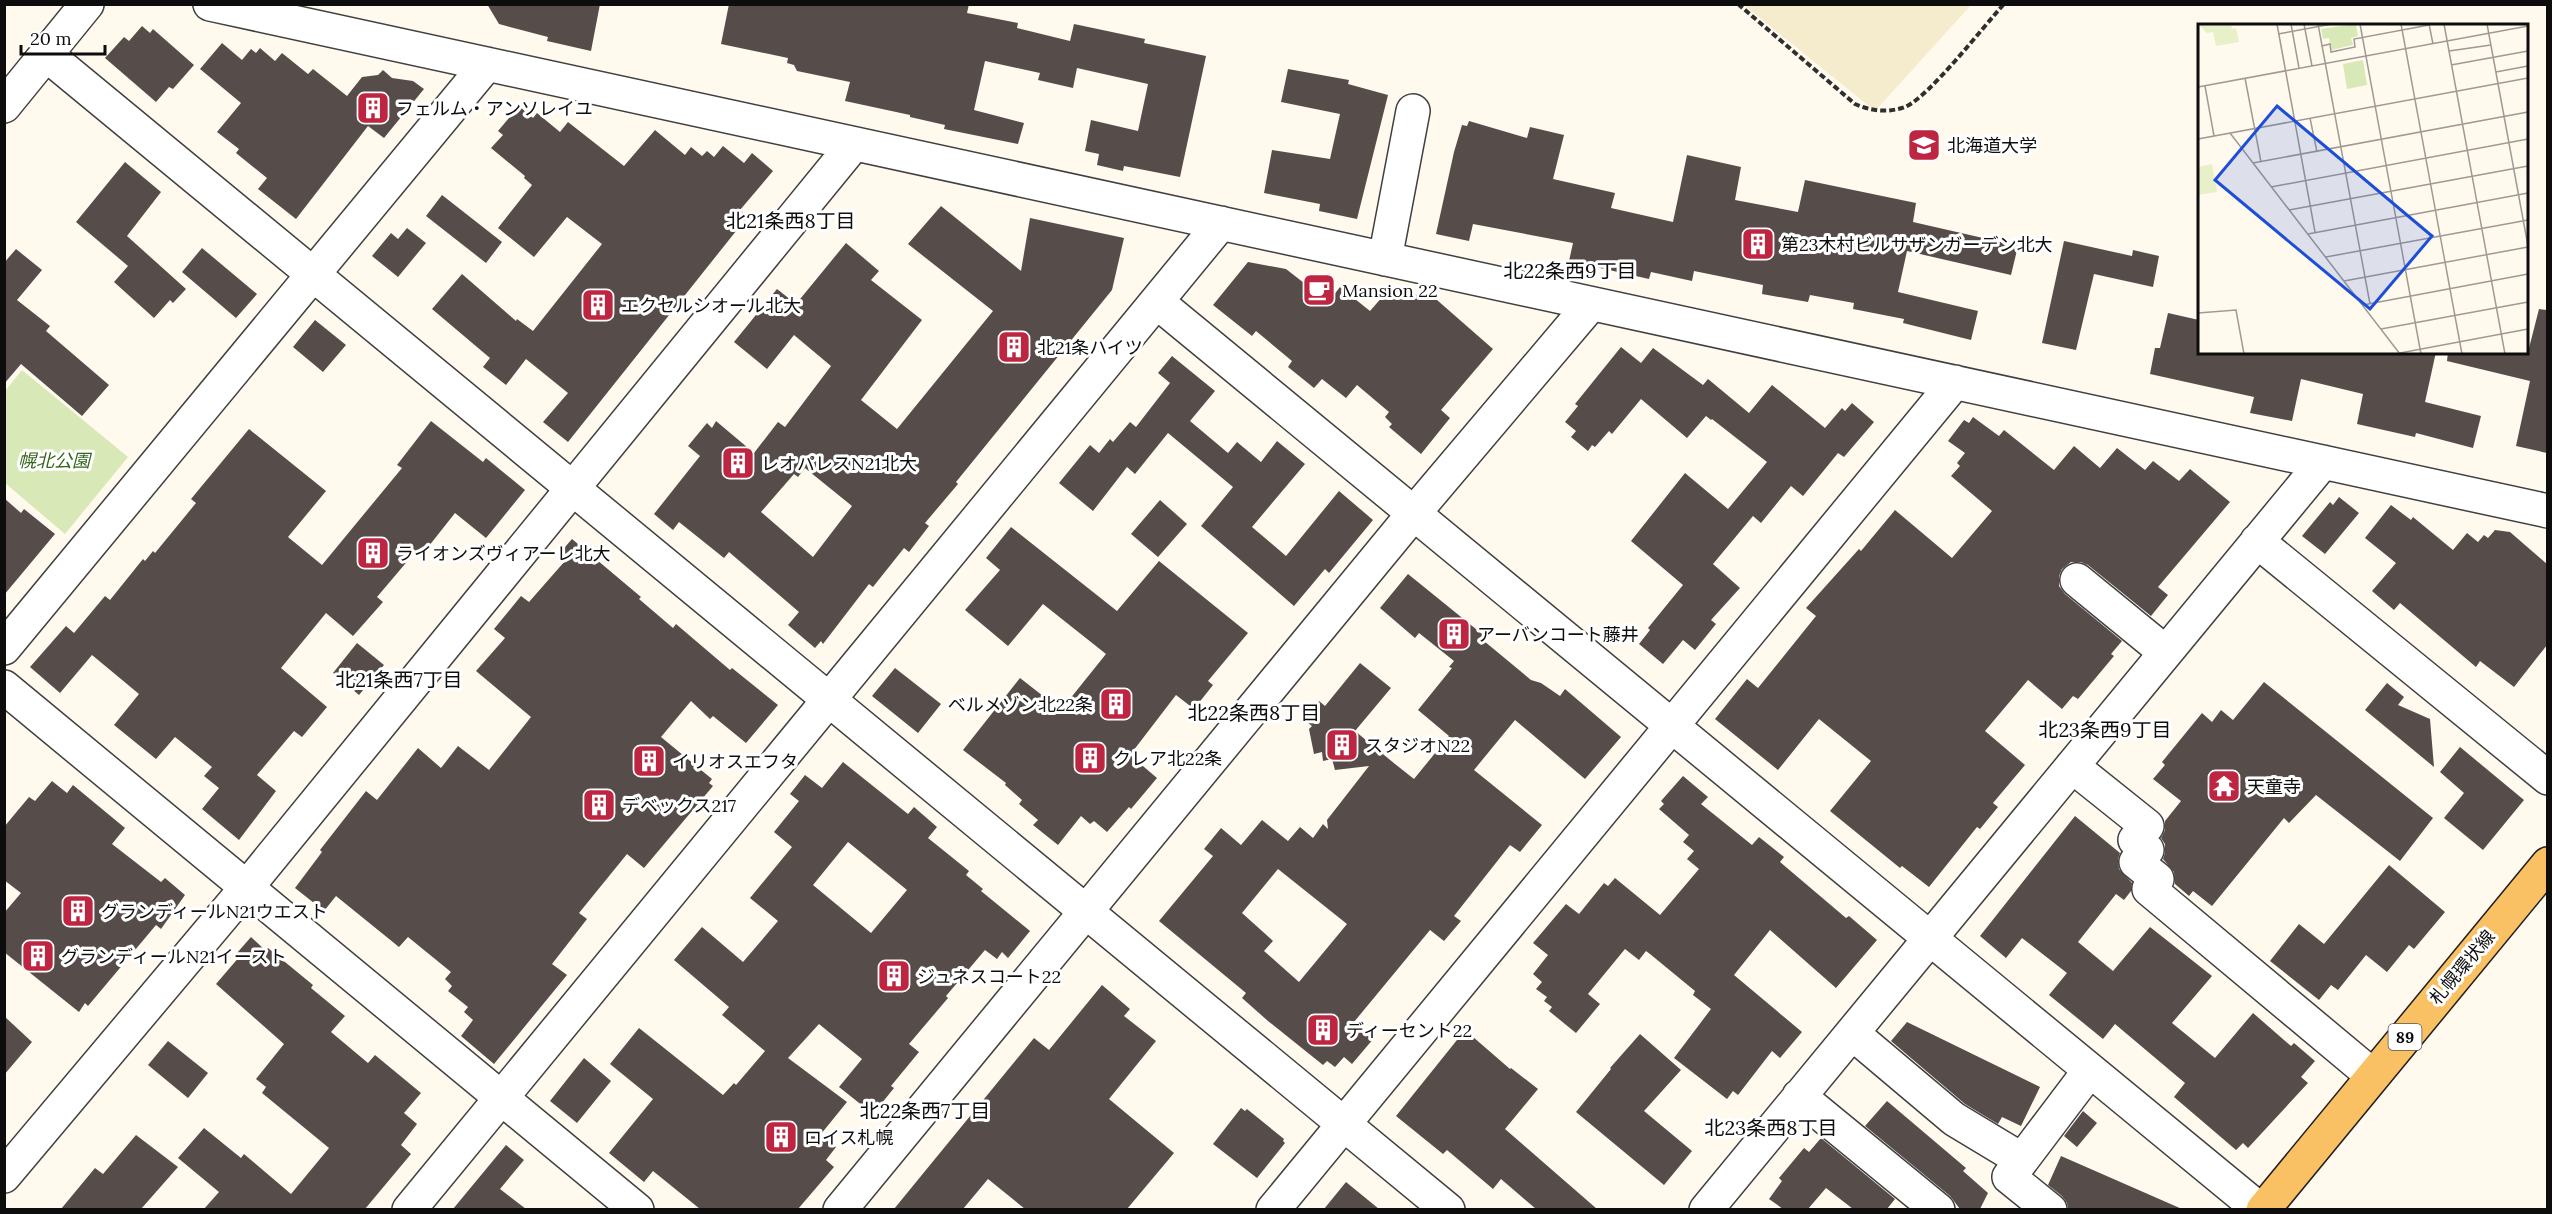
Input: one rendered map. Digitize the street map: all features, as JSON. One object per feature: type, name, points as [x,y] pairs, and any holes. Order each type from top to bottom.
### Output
[{"type":"main road","name":"札幌環状線","points":[[2261,1209],[2547,864]]},
{"type":"street","points":[[4,106],[87,4]]},
{"type":"street","points":[[210,4],[2547,511]]},
{"type":"street","points":[[47,55],[1448,1209]]},
{"type":"street","points":[[4,648],[488,64]]},
{"type":"street","points":[[1385,259],[1413,111]]},
{"type":"street","points":[[4,1176],[247,887],[853,145]]},
{"type":"street","points":[[409,1209],[1221,223]]},
{"type":"street","points":[[1157,302],[2261,1209]]},
{"type":"street","points":[[840,1209],[1414,513],[1590,305]]},
{"type":"street","points":[[1273,1209],[1955,382]]},
{"type":"street","points":[[1706,1209],[2323,462]]},
{"type":"street","points":[[2258,541],[2547,778]]},
{"type":"street","points":[[2077,580],[2165,652]]},
{"type":"street","points":[[4,687],[637,1209]]},
{"type":"street","points":[[2072,766],[2147,826],[2135,840],[2147,850],[2136,862],[2157,879],[2149,889],[2373,1076]]},
{"type":"street","points":[[1852,1034],[1954,1119],[2022,1160]]},
{"type":"street","points":[[2050,1209],[2009,1177],[2090,1070]]},
{"type":"street","points":[[1799,1095],[1938,1209]]},
{"type":"path","points":[[1738,4],[1855,105],[1869,110],[1904,107],[1923,95],[2004,4]]},
{"type":"shaded area","points":[[1744,5],[1971,5],[1875,111]]},
{"type":"green space","name":"幌北公園","points":[[22,370],[128,457],[65,534],[5,483],[5,391]]},
{"type":"building","points":[[487,4],[600,4],[591,51],[547,41],[548,37],[499,24]]},
{"type":"building","points":[[729,4],[969,4],[967,13],[1018,23],[1017,28],[1070,41],[1074,24],[1145,39],[1144,43],[1206,56],[1180,177],[1124,166],[1123,171],[1097,165],[1099,154],[1085,151],[1091,120],[1138,131],[1148,84],[1077,68],[1073,88],[1038,80],[1040,73],[985,61],[974,110],[1024,123],[1018,144],[944,129],[945,125],[910,117],[910,115],[845,101],[850,82],[797,71],[794,65],[787,63],[788,58],[721,44]]},
{"type":"building","points":[[142,26],[150,33],[153,29],[194,65],[173,89],[169,87],[156,102],[105,58],[124,37],[129,41]]},
{"type":"building","points":[[222,43],[242,60],[251,49],[256,53],[260,48],[275,61],[282,53],[308,74],[313,69],[347,96],[362,77],[378,75],[383,70],[392,78],[413,81],[424,89],[384,138],[368,126],[296,219],[258,189],[267,178],[236,153],[239,149],[217,132],[241,103],[200,69]]},
{"type":"building","points":[[1288,69],[1349,80],[1348,84],[1388,95],[1357,219],[1319,211],[1320,204],[1264,193],[1272,150],[1330,159],[1340,114],[1281,102]]},
{"type":"building","points":[[519,106],[533,118],[537,113],[560,132],[568,122],[624,166],[655,130],[685,155],[691,147],[702,156],[707,151],[714,157],[723,146],[744,163],[752,153],[773,171],[740,210],[748,216],[568,442],[543,422],[568,393],[526,359],[506,385],[483,367],[490,358],[432,309],[462,274],[516,321],[517,319],[533,331],[602,244],[567,217],[534,257],[498,228],[532,185],[524,178],[525,176],[491,148],[503,135],[498,131]]},
{"type":"building","points":[[1469,121],[1527,138],[1530,127],[1564,135],[1553,179],[1615,193],[1611,208],[1673,222],[1687,155],[1741,167],[1735,200],[1798,212],[1805,180],[1916,203],[1913,222],[2018,246],[2011,275],[1907,251],[1898,292],[1978,311],[1971,340],[1903,323],[1904,319],[1853,309],[1854,303],[1810,295],[1808,302],[1762,294],[1763,285],[1694,271],[1692,281],[1651,272],[1649,279],[1569,261],[1573,243],[1473,224],[1469,241],[1436,234],[1454,152],[1462,125],[1467,126]]},
{"type":"building","points":[[125,162],[161,192],[127,236],[186,289],[173,303],[170,300],[154,318],[114,282],[128,266],[76,222]]},
{"type":"building","points":[[442,195],[502,242],[486,263],[426,216]]},
{"type":"building","points":[[941,206],[1021,271],[1030,218],[1124,238],[1112,290],[956,482],[958,484],[925,523],[929,526],[909,552],[904,548],[873,587],[869,584],[823,644],[821,641],[815,648],[788,625],[799,612],[729,552],[724,558],[679,522],[673,530],[654,514],[700,456],[688,446],[707,423],[712,428],[716,421],[754,453],[778,422],[785,427],[831,366],[794,335],[767,369],[734,342],[777,289],[796,304],[846,243],[879,271],[871,280],[922,320],[861,400],[897,429],[993,311],[908,244]],"holes":[[[805,468],[852,506],[813,557],[761,512],[794,474],[798,477]]]},
{"type":"building","points":[[407,228],[426,243],[398,277],[372,256],[391,233],[398,239]]},
{"type":"building","points":[[2064,241],[2132,256],[2133,250],[2159,256],[2153,287],[2094,274],[2076,350],[2042,343]]},
{"type":"building","points":[[202,248],[257,294],[236,318],[182,272]]},
{"type":"building","points":[[16,249],[42,270],[17,300],[50,326],[46,331],[109,385],[82,416],[21,364],[4,384],[4,263]]},
{"type":"building","points":[[1248,262],[1286,269],[1304,283],[1309,277],[1333,296],[1340,287],[1370,311],[1390,288],[1437,300],[1493,349],[1441,410],[1450,418],[1421,454],[1389,427],[1392,424],[1385,417],[1389,412],[1357,385],[1346,398],[1322,379],[1314,388],[1288,367],[1292,361],[1256,331],[1252,336],[1213,305]]},
{"type":"building","points":[[2539,309],[2547,310],[2547,453],[2516,446],[2530,381],[2447,361],[2448,354],[2528,354]]},
{"type":"building","points":[[2168,313],[2198,320],[2198,354],[2436,354],[2425,402],[2481,416],[2473,448],[2416,433],[2415,437],[2357,424],[2363,394],[2301,379],[2292,421],[2250,413],[2254,397],[2150,374],[2155,348],[2160,348]]},
{"type":"building","points":[[315,320],[346,345],[323,372],[293,347]]},
{"type":"building","points":[[1621,347],[1641,363],[1653,348],[1703,385],[1708,379],[1749,413],[1772,385],[1825,428],[1842,408],[1845,411],[1852,403],[1874,422],[1844,457],[1838,453],[1803,496],[1791,486],[1761,523],[1753,516],[1713,564],[1740,588],[1711,620],[1716,624],[1695,650],[1683,640],[1663,664],[1639,644],[1650,630],[1648,628],[1683,585],[1631,541],[1685,473],[1728,509],[1767,462],[1706,416],[1687,438],[1641,399],[1612,434],[1609,431],[1595,447],[1592,445],[1588,451],[1571,437],[1576,431],[1565,422],[1578,406],[1575,404]]},
{"type":"building","points":[[1172,356],[1215,391],[1190,421],[1228,453],[1237,442],[1261,462],[1277,441],[1305,464],[1252,527],[1286,556],[1339,491],[1373,520],[1329,573],[1325,569],[1294,606],[1201,526],[1233,487],[1168,433],[1135,474],[1127,467],[1093,511],[1059,483],[1090,445],[1099,453],[1110,439],[1113,442],[1130,422],[1136,427],[1170,383],[1158,373]]},
{"type":"building","points":[[1973,417],[1999,436],[2004,430],[2054,470],[2074,446],[2100,468],[2117,448],[2145,470],[2153,461],[2179,481],[2190,469],[2230,502],[2158,587],[2168,595],[2151,616],[2088,565],[2071,562],[2062,569],[2059,586],[2065,594],[2122,641],[2111,654],[2114,656],[2078,699],[2073,696],[2062,709],[2028,680],[1985,731],[2025,765],[1993,803],[1998,807],[1980,829],[1977,827],[1929,887],[1902,866],[1900,868],[1830,811],[1871,761],[1819,719],[1778,770],[1715,719],[1747,679],[1758,688],[1816,616],[1806,608],[1859,549],[1861,551],[1895,510],[1952,558],[1992,511],[1951,476],[1960,466],[1957,463],[1965,453],[1948,441],[1964,420],[1969,423]]},
{"type":"building","points":[[431,421],[483,462],[486,458],[525,490],[486,538],[455,513],[421,556],[416,551],[377,597],[383,602],[353,636],[326,613],[281,668],[327,707],[302,737],[294,731],[257,775],[276,791],[239,840],[202,809],[219,788],[204,776],[212,767],[175,737],[156,759],[114,725],[139,694],[92,655],[60,693],[30,667],[66,626],[74,633],[105,596],[110,600],[143,559],[145,561],[153,551],[155,553],[196,503],[191,499],[249,429],[326,491],[288,537],[322,565],[402,468],[397,465]]},
{"type":"building","points":[[2339,497],[2359,513],[2325,554],[2302,536],[2330,502],[2333,505]]},
{"type":"building","points":[[4,498],[21,513],[24,509],[55,534],[4,595]]},
{"type":"building","points":[[1160,500],[1187,524],[1158,557],[1131,534]]},
{"type":"building","points":[[2391,505],[2411,520],[2413,517],[2453,550],[2467,533],[2478,542],[2484,535],[2488,538],[2495,530],[2510,532],[2547,564],[2547,645],[2514,687],[2480,661],[2476,667],[2400,603],[2394,610],[2372,591],[2396,563],[2365,538]]},
{"type":"building","points":[[1011,527],[1117,611],[1159,561],[1248,633],[1208,681],[1213,685],[1194,709],[1176,695],[1130,755],[1157,778],[1131,809],[1129,807],[1107,832],[1094,821],[1090,824],[1081,816],[1058,845],[1033,825],[1038,820],[1019,804],[1022,800],[1005,785],[1006,783],[963,750],[1020,678],[1061,710],[1106,654],[1043,604],[1008,646],[965,610],[1000,570],[986,558]]},
{"type":"building","points":[[572,539],[641,597],[639,599],[673,628],[676,624],[730,670],[732,668],[778,705],[746,743],[713,716],[710,719],[691,701],[661,737],[712,779],[709,783],[713,786],[644,868],[627,854],[579,913],[587,919],[552,964],[567,975],[494,1064],[461,1036],[473,1020],[464,1012],[468,1007],[448,991],[452,986],[445,979],[451,972],[408,937],[399,947],[336,896],[324,911],[295,888],[322,852],[320,850],[366,791],[377,800],[418,748],[441,768],[458,746],[489,770],[531,717],[476,671],[505,638],[494,629],[521,596],[529,602],[565,561],[558,555]]},
{"type":"building","points":[[1408,574],[1487,638],[1484,641],[1531,680],[1541,683],[1560,696],[1565,689],[1621,737],[1585,779],[1515,720],[1474,770],[1542,825],[1520,852],[1510,845],[1454,916],[1461,921],[1444,941],[1430,930],[1354,1022],[1374,1038],[1352,1064],[1344,1057],[1335,1067],[1327,1061],[1323,1065],[1268,1021],[1242,998],[1246,993],[1159,921],[1213,856],[1204,849],[1221,828],[1241,845],[1262,820],[1288,841],[1300,827],[1313,838],[1323,824],[1328,829],[1327,820],[1369,766],[1335,770],[1332,759],[1323,761],[1322,752],[1314,754],[1309,729],[1312,726],[1304,720],[1319,701],[1325,706],[1360,663],[1391,688],[1355,731],[1395,764],[1414,779],[1449,736],[1418,710],[1452,668],[1449,667],[1454,661],[1419,633],[1415,638],[1380,608]],"holes":[[[1278,869],[1347,924],[1299,982],[1264,951],[1273,941],[1242,913]]]},
{"type":"building","points":[[357,643],[384,665],[359,695],[333,673]]},
{"type":"building","points":[[895,668],[941,704],[918,733],[872,696]]},
{"type":"building","points":[[2264,682],[2433,818],[2400,861],[2316,795],[2289,823],[2284,818],[2212,906],[2193,891],[2189,896],[2175,884],[2174,872],[2163,859],[2165,844],[2161,838],[2165,830],[2165,821],[2181,801],[2153,779],[2165,765],[2162,762],[2202,713],[2212,722],[2221,710],[2233,720]]},
{"type":"building","points":[[2387,683],[2404,697],[2398,705],[2430,719],[2434,767],[2365,710]]},
{"type":"building","points":[[2460,747],[2524,800],[2483,850],[2444,818],[2464,793],[2440,772]]},
{"type":"building","points":[[843,762],[908,814],[914,807],[937,827],[928,838],[969,871],[966,875],[983,889],[981,891],[1030,931],[1008,958],[1002,952],[997,959],[985,950],[909,1044],[919,1052],[891,1086],[894,1088],[873,1114],[839,1087],[862,1059],[819,1024],[788,1058],[847,1102],[821,1134],[836,1147],[826,1160],[834,1167],[798,1209],[700,1209],[653,1171],[644,1182],[609,1153],[653,1099],[610,1064],[639,1028],[723,1095],[734,1083],[736,1085],[765,1051],[722,1015],[729,1007],[674,960],[702,927],[743,962],[778,921],[750,898],[792,847],[774,832],[799,801],[790,794],[805,775],[822,788]],"holes":[[[848,842],[907,890],[871,933],[813,885]]]},
{"type":"building","points":[[1683,776],[1708,797],[1701,804],[1752,845],[1759,837],[1784,857],[1780,862],[1846,918],[1849,916],[1877,940],[1836,988],[1770,930],[1734,975],[1802,1032],[1780,1058],[1772,1051],[1738,1095],[1733,1091],[1727,1099],[1674,1058],[1711,1009],[1693,995],[1695,991],[1646,951],[1639,960],[1625,949],[1588,994],[1600,1004],[1576,1033],[1549,1011],[1552,1007],[1544,1001],[1547,997],[1536,989],[1542,982],[1533,974],[1548,955],[1533,943],[1566,904],[1579,914],[1604,883],[1608,886],[1615,878],[1660,915],[1699,869],[1687,859],[1694,851],[1683,842],[1689,835],[1659,809],[1664,804],[1661,801]]},
{"type":"building","points":[[52,781],[67,793],[73,785],[125,828],[112,844],[161,882],[165,878],[185,895],[161,929],[156,925],[88,1006],[85,1003],[79,1012],[4,952],[4,913],[21,893],[4,880],[4,827],[29,797],[35,801]]},
{"type":"building","points":[[2075,816],[2120,853],[2119,869],[2132,883],[2131,891],[2124,900],[2116,894],[2078,942],[2113,971],[2150,927],[2212,976],[2172,1023],[2215,1058],[2253,1013],[2291,1046],[2294,1043],[2315,1061],[2301,1077],[2308,1083],[2248,1148],[2243,1143],[2236,1150],[2174,1097],[2185,1083],[2115,1024],[2103,1039],[2049,995],[2067,973],[2022,938],[2006,958],[1980,936]]},
{"type":"building","points":[[2389,865],[2445,912],[2414,949],[2409,945],[2387,972],[2366,955],[2338,990],[2331,985],[2319,1000],[2270,961],[2299,924],[2324,944]]},
{"type":"building","points":[[251,937],[266,951],[268,948],[313,985],[311,988],[345,1016],[331,1032],[368,1063],[375,1055],[421,1093],[404,1113],[417,1124],[401,1145],[411,1154],[365,1209],[204,1209],[219,1192],[178,1158],[204,1128],[241,1158],[244,1154],[291,1194],[329,1148],[262,1093],[266,1087],[256,1079],[284,1044],[216,984],[240,956],[237,953]]},
{"type":"building","points":[[1102,985],[1130,1009],[1124,1016],[1156,1041],[1109,1099],[1174,1153],[1127,1209],[1025,1209],[988,1179],[963,1209],[894,1209],[1034,1038],[1049,1050]]},
{"type":"building","points":[[4,1016],[32,1042],[4,1075]]},
{"type":"building","points":[[1907,1022],[2040,1087],[2021,1126],[2002,1117],[1998,1124],[1965,1104],[1891,1041]]},
{"type":"building","points":[[1465,1030],[1510,1069],[1538,1089],[1505,1129],[1597,1209],[1536,1209],[1501,1179],[1493,1189],[1447,1150],[1443,1154],[1396,1116]]},
{"type":"building","points":[[1640,1034],[1681,1070],[1644,1111],[1692,1151],[1664,1185],[1576,1112]]},
{"type":"building","points":[[168,1041],[208,1073],[188,1098],[148,1065]]},
{"type":"building","points":[[584,1058],[611,1081],[577,1123],[550,1101]]},
{"type":"building","points":[[1887,1101],[1966,1168],[1963,1171],[1988,1193],[1980,1209],[1960,1209],[1950,1196],[1865,1126]]},
{"type":"building","points":[[1241,1108],[1245,1111],[1247,1109],[1284,1139],[1285,1143],[1257,1178],[1213,1144]]},
{"type":"building","points":[[2083,1111],[2097,1123],[2077,1147],[2064,1136]]},
{"type":"building","points":[[136,1135],[178,1167],[141,1209],[61,1209],[95,1168],[103,1174]]},
{"type":"building","points":[[1821,1138],[1895,1199],[1887,1209],[1853,1209],[1826,1188],[1808,1209],[1783,1209],[1769,1199],[1782,1181],[1779,1178],[1804,1148],[1809,1152]]},
{"type":"building","points":[[506,1145],[524,1160],[500,1189],[526,1209],[453,1209]]},
{"type":"building","points":[[2061,1156],[2182,1209],[2068,1209],[2062,1196],[2048,1185]]},
{"type":"building","points":[[1346,1182],[1379,1209],[1324,1209]]},
{"type":"place","name":"フェルム・アンソレイユ","points":[[373,108]]},
{"type":"place","name":"北海道大学","points":[[1924,145]]},
{"type":"place","name":"第23木村ビルサザンガーデン北大","points":[[1758,244]]},
{"type":"place","name":"Mansion 22","points":[[1319,290]]},
{"type":"place","name":"エクセルシオール北大","points":[[598,305]]},
{"type":"place","name":"北21条ハイツ","points":[[1014,347]]},
{"type":"place","name":"レオパレスN21北大","points":[[738,463]]},
{"type":"place","name":"ライオンズヴィアーレ北大","points":[[373,553]]},
{"type":"place","name":"アーバンコート藤井","points":[[1454,634]]},
{"type":"place","name":"ベルメゾン北22条","points":[[1116,704]]},
{"type":"place","name":"スタジオN22","points":[[1342,745]]},
{"type":"place","name":"クレア北22条","points":[[1090,758]]},
{"type":"place","name":"イリオスエフタ","points":[[649,761]]},
{"type":"place","name":"天童寺","points":[[2224,786]]},
{"type":"place","name":"デベックス217","points":[[599,805]]},
{"type":"place","name":"グランディールN21ウエスト","points":[[78,911]]},
{"type":"place","name":"グランディールN21イースト","points":[[38,956]]},
{"type":"place","name":"ジュネスコート22","points":[[894,976]]},
{"type":"place","name":"ディーセント22","points":[[1323,1030]]},
{"type":"place","name":"ロイス札幌","points":[[781,1137]]},
{"type":"district","name":"北21条西8丁目","points":[[791,220]]},
{"type":"district","name":"北22条西9丁目","points":[[1570,270]]},
{"type":"district","name":"北21条西7丁目","points":[[399,679]]},
{"type":"district","name":"北22条西8丁目","points":[[1254,712]]},
{"type":"district","name":"北23条西9丁目","points":[[2105,729]]},
{"type":"district","name":"北22条西7丁目","points":[[925,1110]]},
{"type":"district","name":"北23条西8丁目","points":[[1771,1127]]}]
